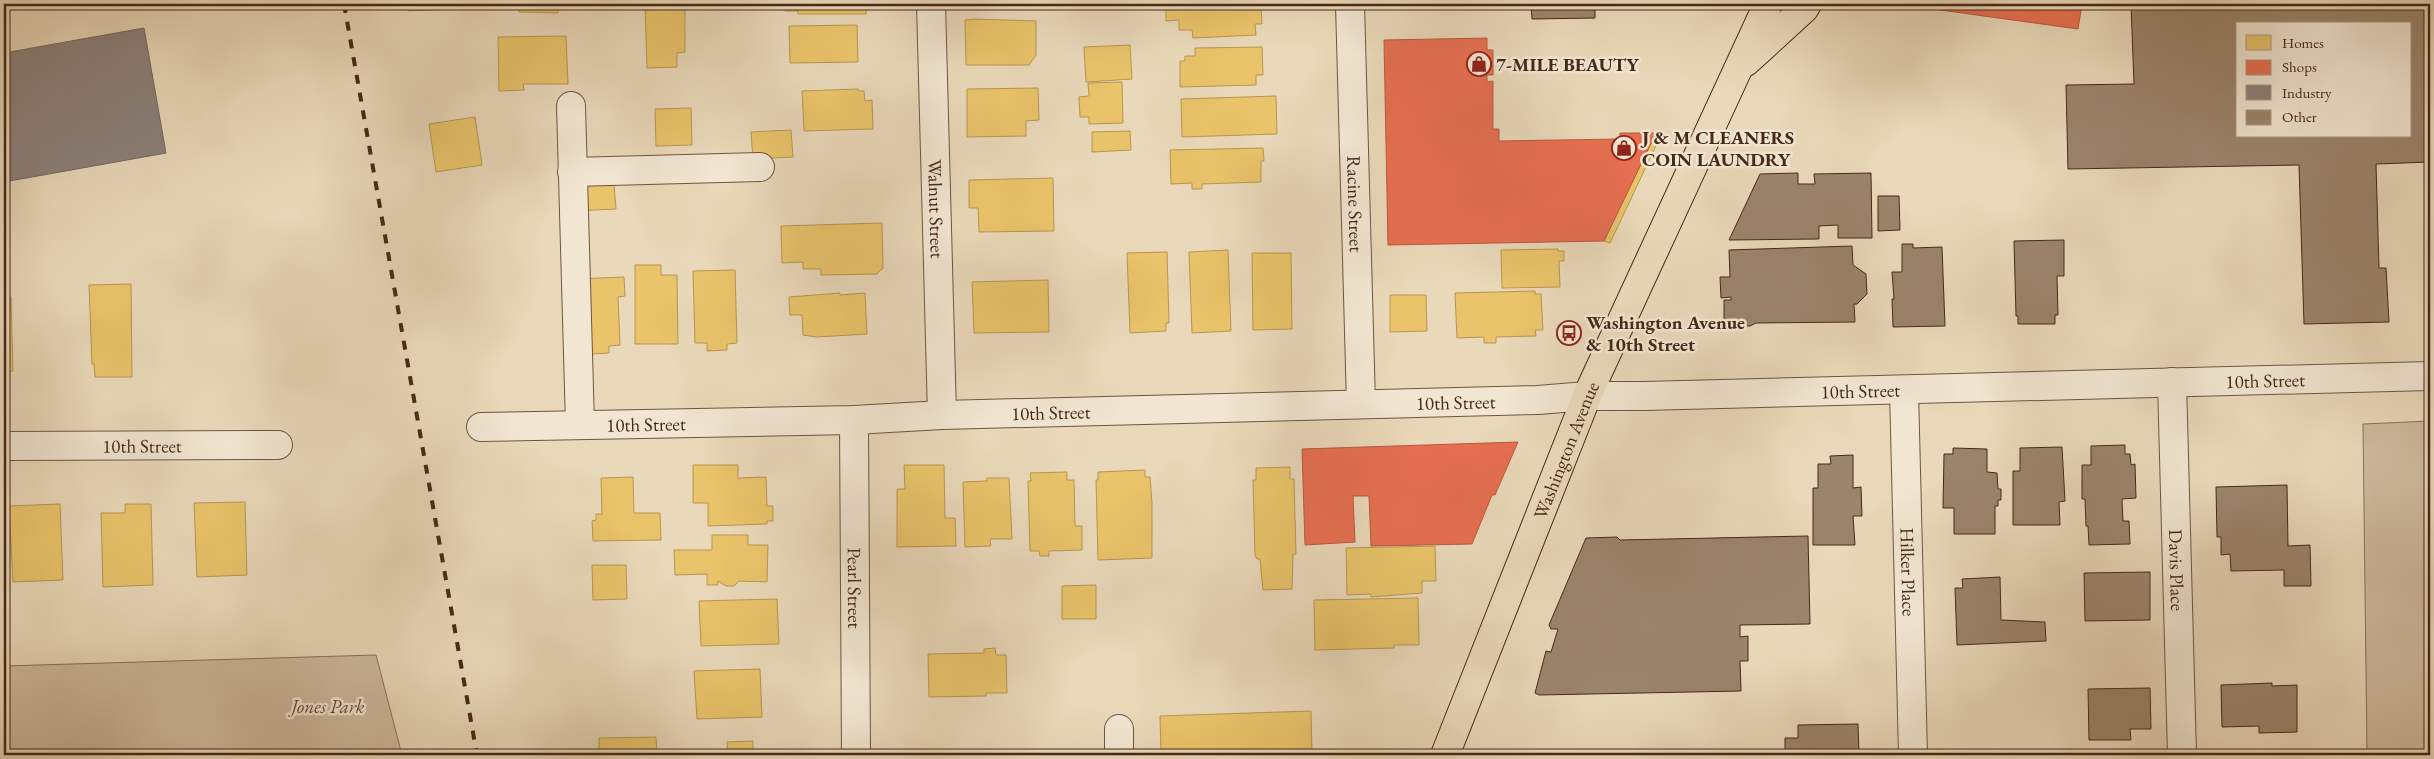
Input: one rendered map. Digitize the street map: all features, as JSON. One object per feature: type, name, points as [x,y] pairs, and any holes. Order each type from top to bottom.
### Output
[{"type":"main road","name":"Washington Avenue","points":[[1445,755],[1587,396],[1768,4]]},
{"type":"main road","name":"Washington Avenue","points":[[1738,69],[1804,9],[1807,4]]},
{"type":"street","name":"Walnut Street","points":[[931,4],[942,415]]},
{"type":"street","name":"Racine Street","points":[[1350,4],[1361,404]]},
{"type":"street","points":[[571,106],[580,425]]},
{"type":"street","points":[[572,172],[760,166]]},
{"type":"street","name":"10th Street","points":[[481,427],[854,420],[942,415],[1538,400],[1587,396],[1904,390],[2430,376]]},
{"type":"street","name":"Davis Place","points":[[2172,382],[2182,755]]},
{"type":"street","name":"Hilker Place","points":[[1904,390],[1913,755]]},
{"type":"street","name":"Pearl Street","points":[[854,420],[856,755]]},
{"type":"street","name":"10th Street","points":[[4,446],[278,445]]},
{"type":"green space","points":[[2430,421],[2430,755],[2367,755],[2363,424]]},
{"type":"green space","name":"Jones Park","points":[[376,655],[402,755],[4,755],[4,666]]},
{"type":"building: Homes","points":[[406,4],[450,4],[450,9],[408,11]]},
{"type":"building: Homes","points":[[518,4],[558,4],[558,13],[519,12]]},
{"type":"building: Homes","points":[[645,4],[682,4],[682,7],[685,7],[685,52],[677,53],[677,67],[647,68]]},
{"type":"building: Homes","points":[[784,4],[866,4],[866,14],[798,14],[798,11],[785,11]]},
{"type":"building: Homes","points":[[963,4],[1036,4],[1036,7],[963,9]]},
{"type":"building: Homes","points":[[1166,4],[1261,4],[1262,24],[1255,24],[1256,35],[1193,38],[1192,30],[1179,30],[1179,20],[1166,21]]},
{"type":"building: Homes","points":[[965,20],[1036,21],[1036,55],[1029,65],[966,65]]},
{"type":"building: Homes","points":[[857,25],[858,62],[790,63],[789,26]]},
{"type":"building: Homes","points":[[566,36],[568,84],[523,84],[524,90],[499,91],[498,37]]},
{"type":"building: Homes","points":[[1130,45],[1132,79],[1086,82],[1084,47]]},
{"type":"building: Homes","points":[[1262,47],[1263,75],[1256,75],[1256,85],[1180,87],[1180,61],[1185,61],[1185,56],[1195,56],[1195,48]]},
{"type":"building: Homes","points":[[1122,82],[1123,123],[1089,124],[1089,117],[1080,117],[1079,97],[1089,96],[1088,83]]},
{"type":"building: Homes","points":[[1038,88],[1039,120],[1026,121],[1026,136],[967,137],[967,89]]},
{"type":"building: Homes","points":[[858,89],[859,91],[864,91],[865,101],[872,100],[873,129],[804,131],[802,91]]},
{"type":"building: Homes","points":[[1276,96],[1277,134],[1182,137],[1181,99]]},
{"type":"building: Homes","points":[[691,108],[692,145],[656,146],[655,109]]},
{"type":"building: Homes","points":[[475,117],[482,165],[436,172],[429,124]]},
{"type":"building: Homes","points":[[791,130],[793,157],[753,159],[751,132]]},
{"type":"building: Homes","points":[[1130,131],[1131,150],[1092,152],[1092,132]]},
{"type":"building: Homes","points":[[1656,133],[1662,133],[1610,243],[1604,241]]},
{"type":"building: Homes","points":[[1263,148],[1264,161],[1261,161],[1261,182],[1202,184],[1202,189],[1192,189],[1192,183],[1171,184],[1170,150]]},
{"type":"building: Homes","points":[[1053,178],[1054,231],[979,232],[978,208],[969,208],[969,180]]},
{"type":"building: Homes","points":[[614,184],[616,209],[574,211],[573,186]]},
{"type":"building: Homes","points":[[882,223],[883,268],[877,274],[821,275],[821,269],[803,269],[803,262],[782,263],[781,226]]},
{"type":"building: Homes","points":[[1558,249],[1558,251],[1564,251],[1564,261],[1559,261],[1560,287],[1502,288],[1501,250]]},
{"type":"building: Homes","points":[[1228,250],[1231,331],[1192,333],[1189,252]]},
{"type":"building: Homes","points":[[1167,252],[1169,323],[1166,323],[1166,331],[1130,333],[1127,253]]},
{"type":"building: Homes","points":[[1252,253],[1291,253],[1292,329],[1253,330]]},
{"type":"building: Homes","points":[[635,265],[661,265],[661,275],[677,275],[678,344],[635,344]]},
{"type":"building: Homes","points":[[735,270],[737,343],[727,344],[727,350],[707,351],[707,343],[695,343],[693,271]]},
{"type":"building: Homes","points":[[624,277],[625,296],[618,297],[620,345],[609,346],[609,353],[590,354],[577,279]]},
{"type":"building: Homes","points":[[1048,280],[1049,332],[974,333],[972,282]]},
{"type":"building: Homes","points":[[131,284],[132,377],[95,377],[94,364],[92,364],[89,285]]},
{"type":"building: Homes","points":[[1535,291],[1535,294],[1541,294],[1543,330],[1535,330],[1536,336],[1496,337],[1496,343],[1484,343],[1484,337],[1457,338],[1455,293]]},
{"type":"building: Homes","points":[[840,293],[840,295],[865,293],[867,334],[817,337],[803,335],[802,315],[790,315],[789,297]]},
{"type":"building: Homes","points":[[1390,295],[1426,295],[1427,331],[1390,332]]},
{"type":"building: Homes","points":[[11,297],[13,371],[4,372],[4,298]]},
{"type":"building: Homes","points":[[693,465],[738,465],[738,478],[766,477],[767,506],[773,506],[773,521],[767,521],[767,524],[708,526],[708,503],[693,503]]},
{"type":"building: Homes","points":[[904,465],[944,465],[945,518],[955,518],[956,546],[897,547],[897,489],[905,489]]},
{"type":"building: Homes","points":[[1290,467],[1290,479],[1294,479],[1296,554],[1293,554],[1292,589],[1263,590],[1260,559],[1257,559],[1255,555],[1253,480],[1256,480],[1256,468]]},
{"type":"building: Homes","points":[[1145,470],[1145,477],[1150,477],[1152,558],[1098,560],[1096,480],[1098,480],[1098,472]]},
{"type":"building: Homes","points":[[1067,472],[1067,480],[1074,480],[1075,526],[1082,526],[1082,550],[1049,551],[1049,556],[1040,556],[1039,551],[1030,551],[1028,481],[1031,481],[1030,473]]},
{"type":"building: Homes","points":[[633,477],[634,513],[660,513],[661,540],[593,541],[592,521],[596,520],[596,514],[602,514],[601,478]]},
{"type":"building: Homes","points":[[987,478],[1009,478],[1012,539],[990,539],[991,546],[965,547],[963,482],[987,481]]},
{"type":"building: Homes","points":[[245,502],[247,575],[197,577],[194,503]]},
{"type":"building: Homes","points":[[60,504],[63,580],[13,582],[9,506]]},
{"type":"building: Homes","points":[[125,504],[151,504],[153,585],[103,587],[101,513],[125,513]]},
{"type":"building: Homes","points":[[712,535],[748,535],[748,545],[768,545],[767,582],[739,581],[734,586],[726,586],[718,581],[718,585],[707,585],[707,574],[675,575],[674,550],[712,550]]},
{"type":"building: Homes","points":[[1435,546],[1436,581],[1422,581],[1422,593],[1371,597],[1371,594],[1347,595],[1346,548]]},
{"type":"building: Homes","points":[[592,565],[626,565],[627,599],[593,600]]},
{"type":"building: Homes","points":[[1096,585],[1096,619],[1062,619],[1062,586]]},
{"type":"building: Homes","points":[[1418,598],[1419,645],[1394,645],[1394,648],[1315,650],[1314,600]]},
{"type":"building: Homes","points":[[777,599],[779,644],[701,646],[699,601]]},
{"type":"building: Homes","points":[[995,648],[996,655],[1006,655],[1007,693],[986,693],[986,696],[929,697],[928,654],[984,653],[984,649]]},
{"type":"building: Homes","points":[[760,669],[762,717],[697,719],[694,671]]},
{"type":"building: Homes","points":[[1311,711],[1312,755],[1161,755],[1160,716]]},
{"type":"building: Homes","points":[[656,737],[657,755],[599,755],[599,738]]},
{"type":"building: Homes","points":[[753,741],[753,755],[728,755],[727,742]]},
{"type":"building: Homes","points":[[787,753],[787,755],[753,755]]},
{"type":"building: Shops","points":[[1897,4],[2082,4],[2078,29]]},
{"type":"building: Shops","points":[[1487,38],[1487,50],[1493,50],[1493,75],[1487,75],[1487,82],[1493,81],[1493,129],[1499,129],[1499,141],[1620,139],[1620,133],[1656,133],[1604,241],[1388,245],[1384,40]]},
{"type":"building: Shops","points":[[1518,442],[1495,495],[1492,495],[1472,544],[1371,546],[1369,496],[1353,496],[1355,542],[1305,545],[1302,449]]},
{"type":"building: Industry","points":[[144,28],[166,153],[4,182],[4,53]]},
{"type":"building: Other","points":[[1531,4],[1595,4],[1595,18],[1532,19]]},
{"type":"building: Other","points":[[2131,4],[2430,4],[2430,162],[2376,164],[2379,268],[2386,268],[2389,322],[2304,324],[2299,165],[2068,169],[2066,85],[2134,84]]},
{"type":"building: Other","points":[[1798,173],[1798,184],[1815,184],[1814,174],[1871,173],[1872,238],[1838,238],[1838,225],[1819,226],[1819,239],[1729,240],[1760,174]]},
{"type":"building: Other","points":[[1878,196],[1899,196],[1900,230],[1878,231]]},
{"type":"building: Other","points":[[2064,240],[2064,276],[2057,276],[2058,315],[2055,315],[2055,324],[2018,324],[2018,316],[2016,316],[2014,241]]},
{"type":"building: Other","points":[[1902,244],[1913,244],[1913,248],[1942,247],[1945,326],[1893,327],[1892,299],[1894,299],[1892,272],[1902,272]]},
{"type":"building: Other","points":[[1852,246],[1853,265],[1866,274],[1867,294],[1857,304],[1854,304],[1855,322],[1756,323],[1750,326],[1724,326],[1724,300],[1731,300],[1731,297],[1721,298],[1720,277],[1730,277],[1729,250]]},
{"type":"building: Other","points":[[2125,445],[2125,454],[2130,454],[2131,465],[2135,464],[2136,498],[2122,499],[2123,521],[2129,521],[2130,544],[2089,545],[2085,499],[2082,499],[2082,465],[2091,465],[2091,446]]},
{"type":"building: Other","points":[[2062,447],[2065,501],[2059,502],[2060,525],[2013,525],[2013,471],[2020,471],[2020,448]]},
{"type":"building: Other","points":[[1953,448],[1987,449],[1987,472],[1997,473],[1998,489],[2001,489],[2001,500],[1998,500],[1998,506],[1995,506],[1995,534],[1954,534],[1954,508],[1943,508],[1944,454],[1953,454]]},
{"type":"building: Other","points":[[1853,455],[1853,488],[1861,487],[1862,516],[1853,516],[1855,545],[1813,545],[1813,488],[1818,488],[1818,464],[1831,464],[1830,456]]},
{"type":"building: Other","points":[[2287,485],[2288,546],[2310,545],[2311,586],[2284,586],[2284,570],[2231,571],[2230,554],[2221,555],[2221,537],[2217,537],[2216,487]]},
{"type":"building: Other","points":[[1808,536],[1810,624],[1740,625],[1740,637],[1748,636],[1748,661],[1740,661],[1741,691],[1539,695],[1535,693],[1546,651],[1551,652],[1558,629],[1551,629],[1549,625],[1586,538],[1617,537],[1620,540]]},
{"type":"building: Other","points":[[2150,572],[2150,620],[2085,621],[2084,573]]},
{"type":"building: Other","points":[[2000,577],[2001,620],[2045,622],[2046,641],[1957,645],[1955,588],[1963,588],[1962,579]]},
{"type":"building: Other","points":[[2272,683],[2272,686],[2297,685],[2297,732],[2259,733],[2259,726],[2222,727],[2221,685]]},
{"type":"building: Other","points":[[2150,688],[2151,729],[2130,729],[2131,740],[2089,740],[2088,689]]},
{"type":"building: Other","points":[[1858,724],[1859,755],[1785,754],[1785,738],[1798,738],[1798,725]]},
{"type":"building: Other","points":[[2304,750],[2304,755],[2226,755],[2249,754],[2249,751]]},
{"type":"railway","points":[[344,4],[477,755]]},
{"type":"place","name":"7-MILE BEAUTY","points":[[1479,64]]},
{"type":"place","name":"J & M CLEANERS COIN LAUNDRY","points":[[1624,148]]},
{"type":"place","name":"Washington Avenue & 10th Street","points":[[1569,333]]}]
